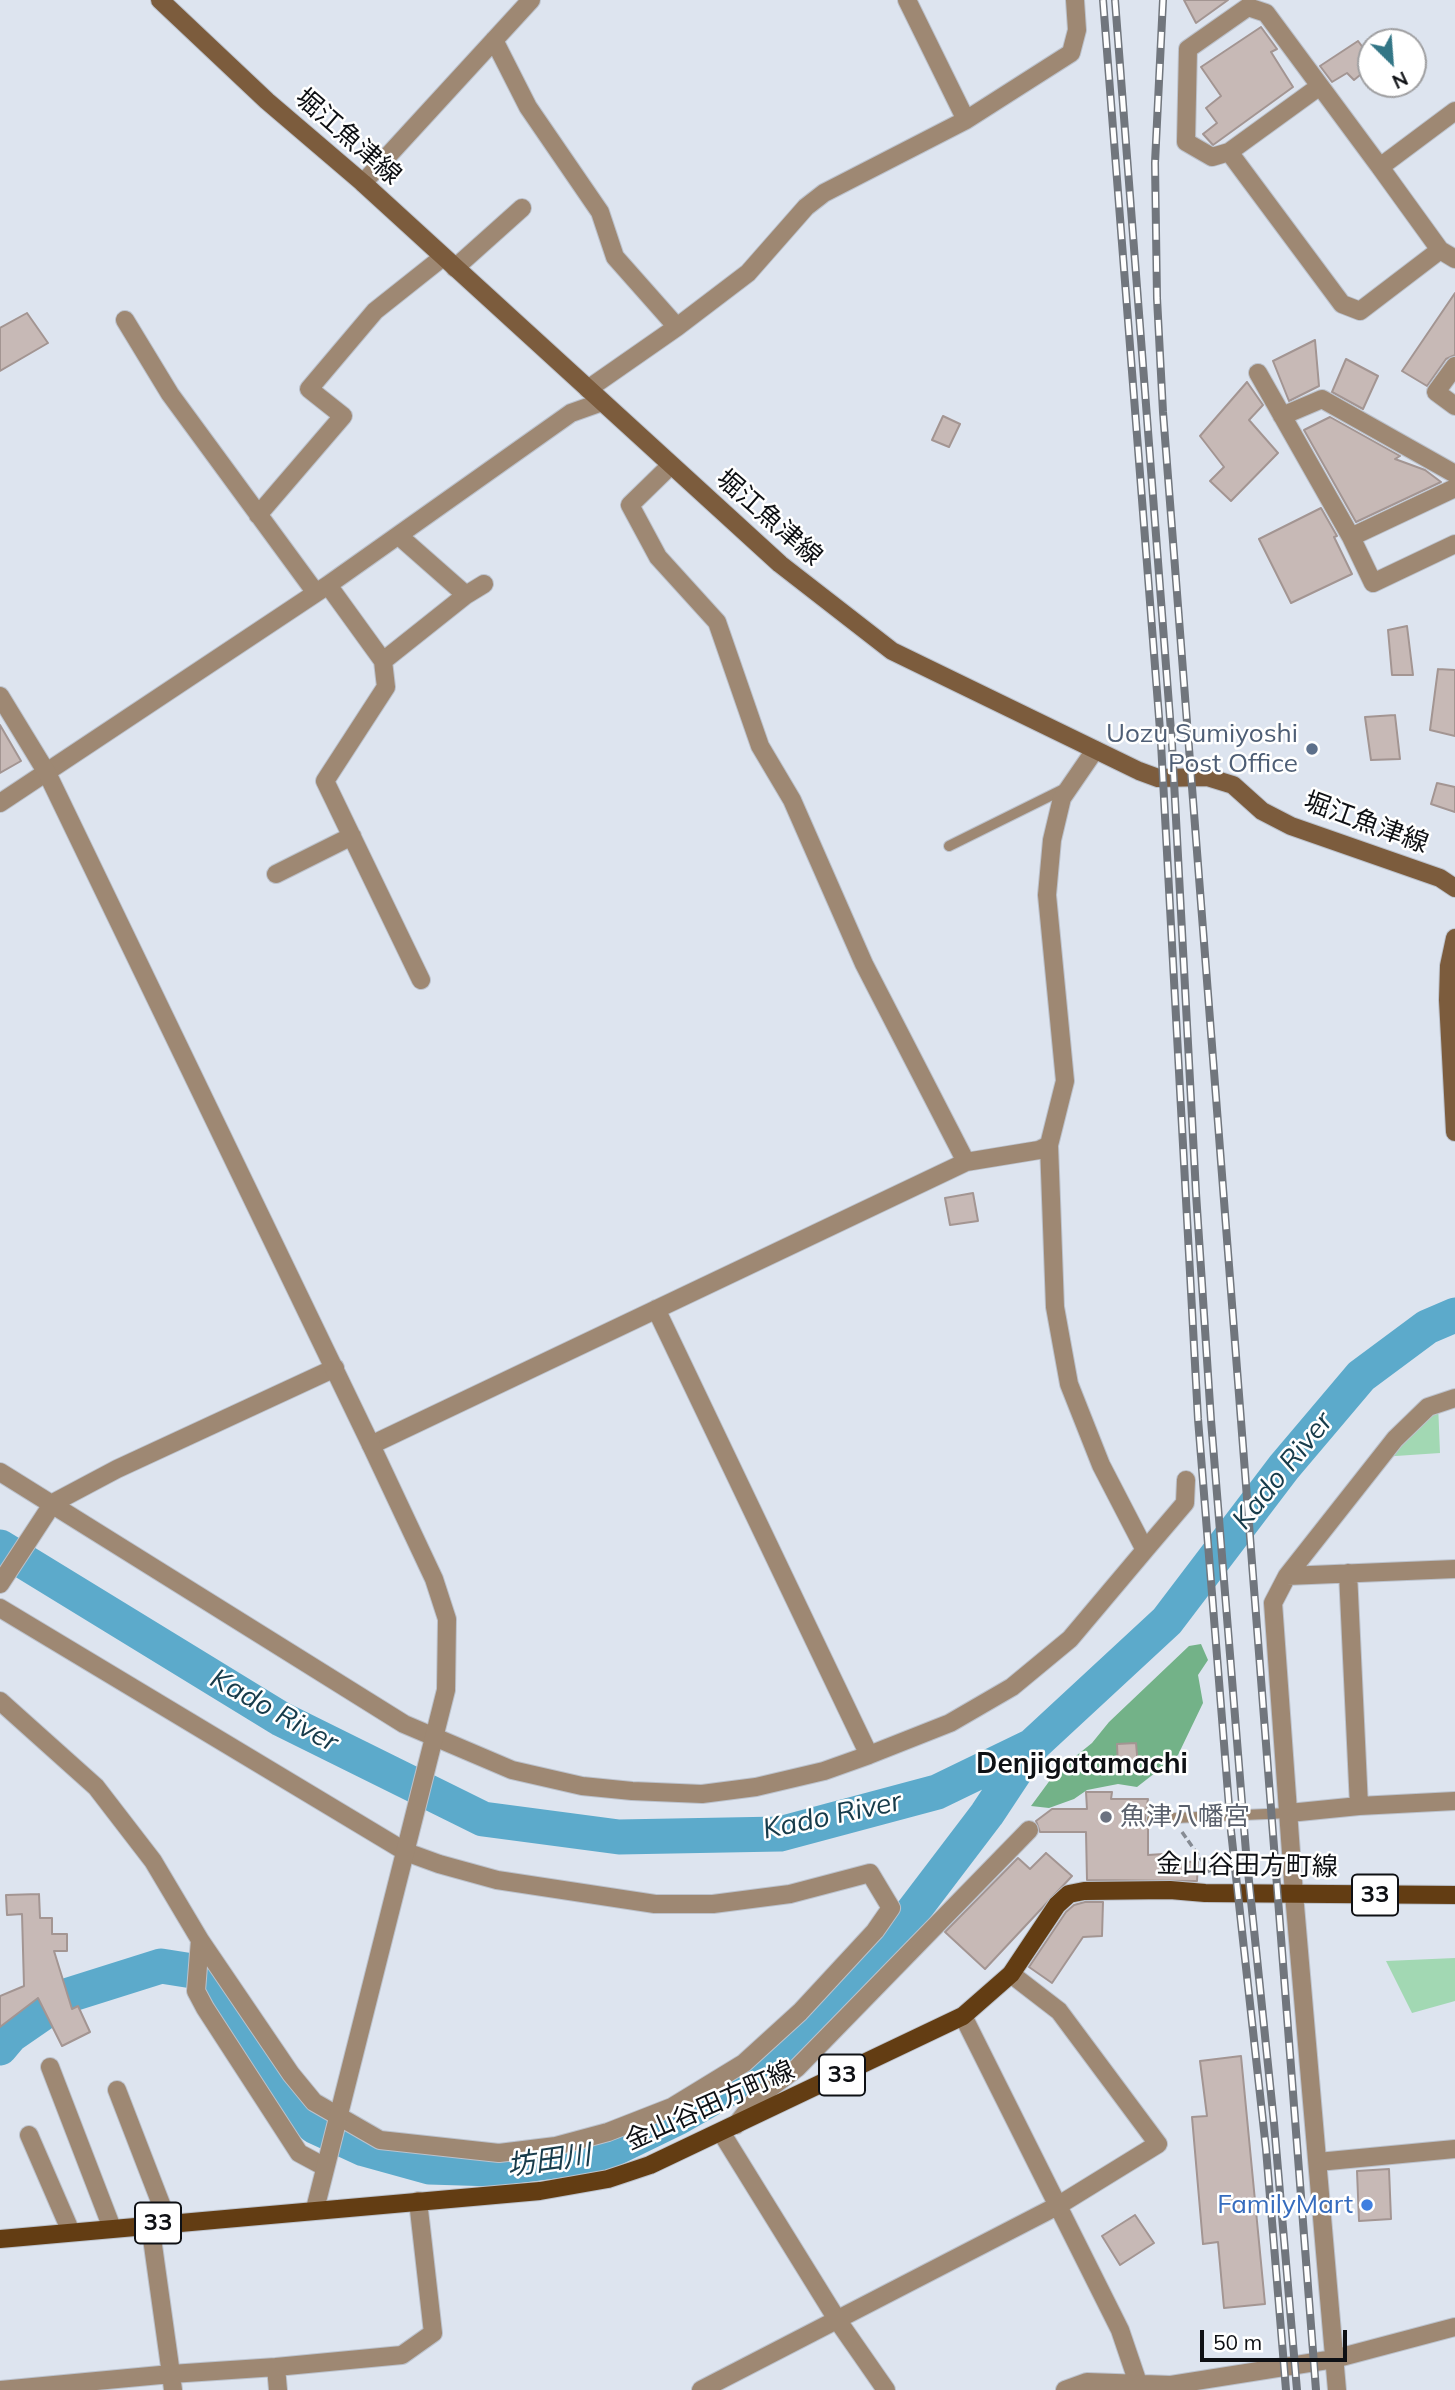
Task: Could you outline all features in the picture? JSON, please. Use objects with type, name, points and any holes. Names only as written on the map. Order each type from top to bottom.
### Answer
[{"type":"main road","name":"堀江魚津線","points":[[160,0],[267,101],[363,183],[779,564],[892,652],[1158,778],[1207,778],[1233,785],[1262,811],[1291,825],[1440,878],[1455,888]]},
{"type":"main road","points":[[1455,938],[1449,966],[1448,1000],[1455,1132]]},
{"type":"main road","name":"金山谷田方町線","points":[[0,2239],[540,2191],[608,2179],[650,2165],[963,2016],[1011,1974],[1057,1905],[1069,1894],[1084,1891],[1170,1890],[1455,1895]]},
{"type":"street","points":[[907,0],[966,120]]},
{"type":"street","points":[[588,388],[677,327],[748,273],[806,207],[824,193],[966,120],[1071,53],[1077,30],[1075,0]]},
{"type":"street","points":[[363,183],[494,40],[523,3]]},
{"type":"street","points":[[1229,152],[1342,304],[1360,311],[1448,255],[1266,13],[1248,7],[1188,49],[1186,142],[1212,157],[1229,152],[1320,86]]},
{"type":"street","points":[[494,40],[528,107],[600,212],[615,257],[677,327]]},
{"type":"street","points":[[1380,167],[1455,111]]},
{"type":"street","points":[[258,515],[343,416],[309,389],[375,311],[449,263],[522,208]]},
{"type":"street","points":[[125,320],[170,394],[258,515],[383,662],[386,687],[325,781],[421,979]]},
{"type":"street","points":[[1455,366],[1436,392],[1455,406]]},
{"type":"street","points":[[1258,373],[1351,537],[1373,583],[1455,544]]},
{"type":"street","points":[[1282,416],[1322,399],[1455,474]]},
{"type":"street","points":[[0,803],[322,589],[571,413],[602,402]]},
{"type":"street","points":[[670,466],[630,505],[658,557],[717,622],[760,746],[792,800],[864,964],[966,1162]]},
{"type":"street","points":[[1351,537],[1455,488]]},
{"type":"street","points":[[399,536],[466,595]]},
{"type":"street","points":[[383,662],[466,595],[484,584]]},
{"type":"street","points":[[0,696],[47,773],[335,1368],[434,1579],[447,1619],[446,1690],[316,2209]]},
{"type":"street","points":[[1095,750],[1062,798],[1052,840],[1047,895],[1065,1081],[1049,1144],[1055,1307],[1069,1384],[1101,1465],[1145,1550]]},
{"type":"street","points":[[276,873],[352,836]]},
{"type":"street","points":[[371,1445],[966,1162],[1039,1150],[1049,1144]]},
{"type":"street","points":[[656,1309],[869,1755]]},
{"type":"street","points":[[0,1584],[48,1508],[117,1469],[335,1368]]},
{"type":"street","points":[[1337,2390],[1294,1894],[1273,1603],[1287,1576],[1395,1439],[1428,1407],[1455,1398]]},
{"type":"street","points":[[0,1472],[48,1508],[434,1741],[512,1770],[582,1786],[702,1794],[756,1787],[824,1771],[950,1723],[1012,1687],[1070,1639],[1185,1503],[1186,1480]]},
{"type":"street","points":[[1287,1576],[1455,1569]]},
{"type":"street","points":[[1348,1573],[1359,1806]]},
{"type":"street","points":[[0,1608],[407,1849],[498,1880],[654,1904],[713,1904],[790,1894],[870,1873],[891,1908],[874,1931],[800,2012],[744,2063],[673,2107],[608,2132],[556,2146],[499,2153],[380,2140],[338,2122],[314,2102],[291,2074],[200,1940],[153,1861],[96,1787],[0,1701]]},
{"type":"street","points":[[1289,1813],[1455,1801]]},
{"type":"street","points":[[886,2390],[838,2321],[728,2128],[758,2097],[797,2068],[1029,1830]]},
{"type":"street","points":[[200,1940],[196,1991],[205,2008],[299,2153],[327,2161]]},
{"type":"street","points":[[701,2390],[1059,2205],[1158,2144],[1059,2011],[1011,1974]]},
{"type":"street","points":[[963,2016],[1120,2330],[1138,2383]]},
{"type":"street","points":[[50,2067],[112,2228]]},
{"type":"street","points":[[117,2090],[159,2223],[172,2382]]},
{"type":"street","points":[[29,2135],[71,2232]]},
{"type":"street","points":[[1318,2162],[1455,2148]]},
{"type":"street","points":[[0,2390],[172,2382],[276,2367],[402,2355],[433,2333],[418,2201]]},
{"type":"street","points":[[1065,2390],[1087,2382],[1171,2385],[1334,2359],[1455,2327]]},
{"type":"street","points":[[276,2367],[278,2390]]},
{"type":"lane","points":[[949,846],[1070,786]]},
{"type":"lane","points":[[1152,1819],[1289,1813]]},
{"type":"path","points":[[1172,1818],[1226,1893]]},
{"type":"green space","points":[[1438,1403],[1440,1453],[1381,1457]]},
{"type":"green space","points":[[1201,1644],[1208,1660],[1198,1675],[1203,1703],[1178,1755],[1137,1787],[1118,1784],[1087,1790],[1074,1799],[1049,1808],[1031,1806],[1056,1772],[1092,1743],[1109,1722],[1189,1646]]},
{"type":"green space","points":[[1455,1958],[1455,2001],[1412,2013],[1386,1961]]},
{"type":"building","points":[[1184,0],[1228,0],[1196,23]]},
{"type":"building","points":[[1261,27],[1277,49],[1271,52],[1293,87],[1213,145],[1203,134],[1217,123],[1206,108],[1221,96],[1201,67]]},
{"type":"building","points":[[1357,42],[1357,78],[1354,80],[1347,73],[1332,82],[1320,66]]},
{"type":"building","points":[[1455,293],[1455,355],[1446,359],[1427,386],[1402,371]]},
{"type":"building","points":[[27,313],[48,343],[0,371],[0,328]]},
{"type":"building","points":[[1315,340],[1319,386],[1289,401],[1273,361]]},
{"type":"building","points":[[1346,359],[1378,376],[1363,409],[1332,392]]},
{"type":"building","points":[[1247,382],[1263,405],[1249,420],[1278,453],[1231,501],[1210,481],[1224,467],[1200,436]]},
{"type":"building","points":[[943,416],[960,424],[949,447],[932,440]]},
{"type":"building","points":[[1330,417],[1400,456],[1395,459],[1425,470],[1441,482],[1356,522],[1304,430]]},
{"type":"building","points":[[1321,508],[1337,536],[1334,537],[1352,574],[1291,603],[1259,539]]},
{"type":"building","points":[[1407,626],[1413,675],[1392,675],[1388,630]]},
{"type":"building","points":[[1438,669],[1455,670],[1455,736],[1430,730]]},
{"type":"building","points":[[1395,715],[1400,759],[1371,760],[1365,717]]},
{"type":"building","points":[[0,725],[21,761],[0,773]]},
{"type":"building","points":[[1437,783],[1455,787],[1455,812],[1431,804]]},
{"type":"building","points":[[973,1193],[978,1221],[950,1225],[945,1198]]},
{"type":"building","points":[[1136,1743],[1138,1766],[1118,1767],[1117,1744]]},
{"type":"building","points":[[1086,1792],[1112,1792],[1111,1799],[1148,1799],[1145,1819],[1148,1825],[1148,1855],[1163,1854],[1163,1861],[1198,1862],[1197,1881],[1087,1880],[1086,1832],[1040,1832],[1036,1821],[1052,1809],[1087,1809]]},
{"type":"building","points":[[1046,1853],[1072,1876],[985,1969],[945,1932],[1018,1858],[1030,1869]]},
{"type":"building","points":[[39,1894],[40,1918],[52,1918],[52,1934],[67,1934],[67,1951],[54,1951],[72,2009],[78,2006],[90,2032],[62,2046],[38,1998],[0,2027],[0,1996],[24,1986],[22,1914],[7,1915],[6,1895]]},
{"type":"building","points":[[1103,1902],[1102,1936],[1083,1937],[1052,1983],[1029,1967],[1066,1912],[1074,1905]]},
{"type":"building","points":[[1241,2056],[1265,2304],[1224,2308],[1218,2242],[1203,2244],[1192,2117],[1207,2116],[1200,2061]]},
{"type":"building","points":[[1389,2169],[1391,2219],[1359,2221],[1357,2171]]},
{"type":"building","points":[[1135,2215],[1154,2243],[1120,2265],[1102,2236]]},
{"type":"waterway","name":"Kado River","points":[[0,1547],[281,1719],[483,1819],[619,1837],[780,1834],[937,1792],[1032,1746],[1167,1621],[1284,1467],[1361,1376],[1427,1327],[1455,1315]]},
{"type":"waterway","name":"坊田川","points":[[0,2048],[11,2035],[69,1995],[161,1966],[199,1972],[217,1991],[293,2104],[314,2126],[364,2149],[429,2167],[494,2169],[601,2155],[677,2118],[768,2066],[911,1914],[987,1814],[1032,1746]]},
{"type":"railway","points":[[1103,0],[1161,743],[1198,1419],[1231,1831],[1266,2149],[1286,2390]]},
{"type":"railway","points":[[1115,0],[1172,744],[1211,1420],[1246,1852],[1274,2123],[1297,2390]]},
{"type":"railway","points":[[1163,0],[1155,163],[1157,298],[1163,412],[1316,2390]]},
{"type":"place","name":"Uozu Sumiyoshi Post Office","points":[[1312,749]]},
{"type":"place","name":"魚津八幡宮","points":[[1106,1817]]},
{"type":"place","name":"FamilyMart","points":[[1367,2205]]},
{"type":"district","name":"Denjigatamachi","points":[[1082,1765]]}]
